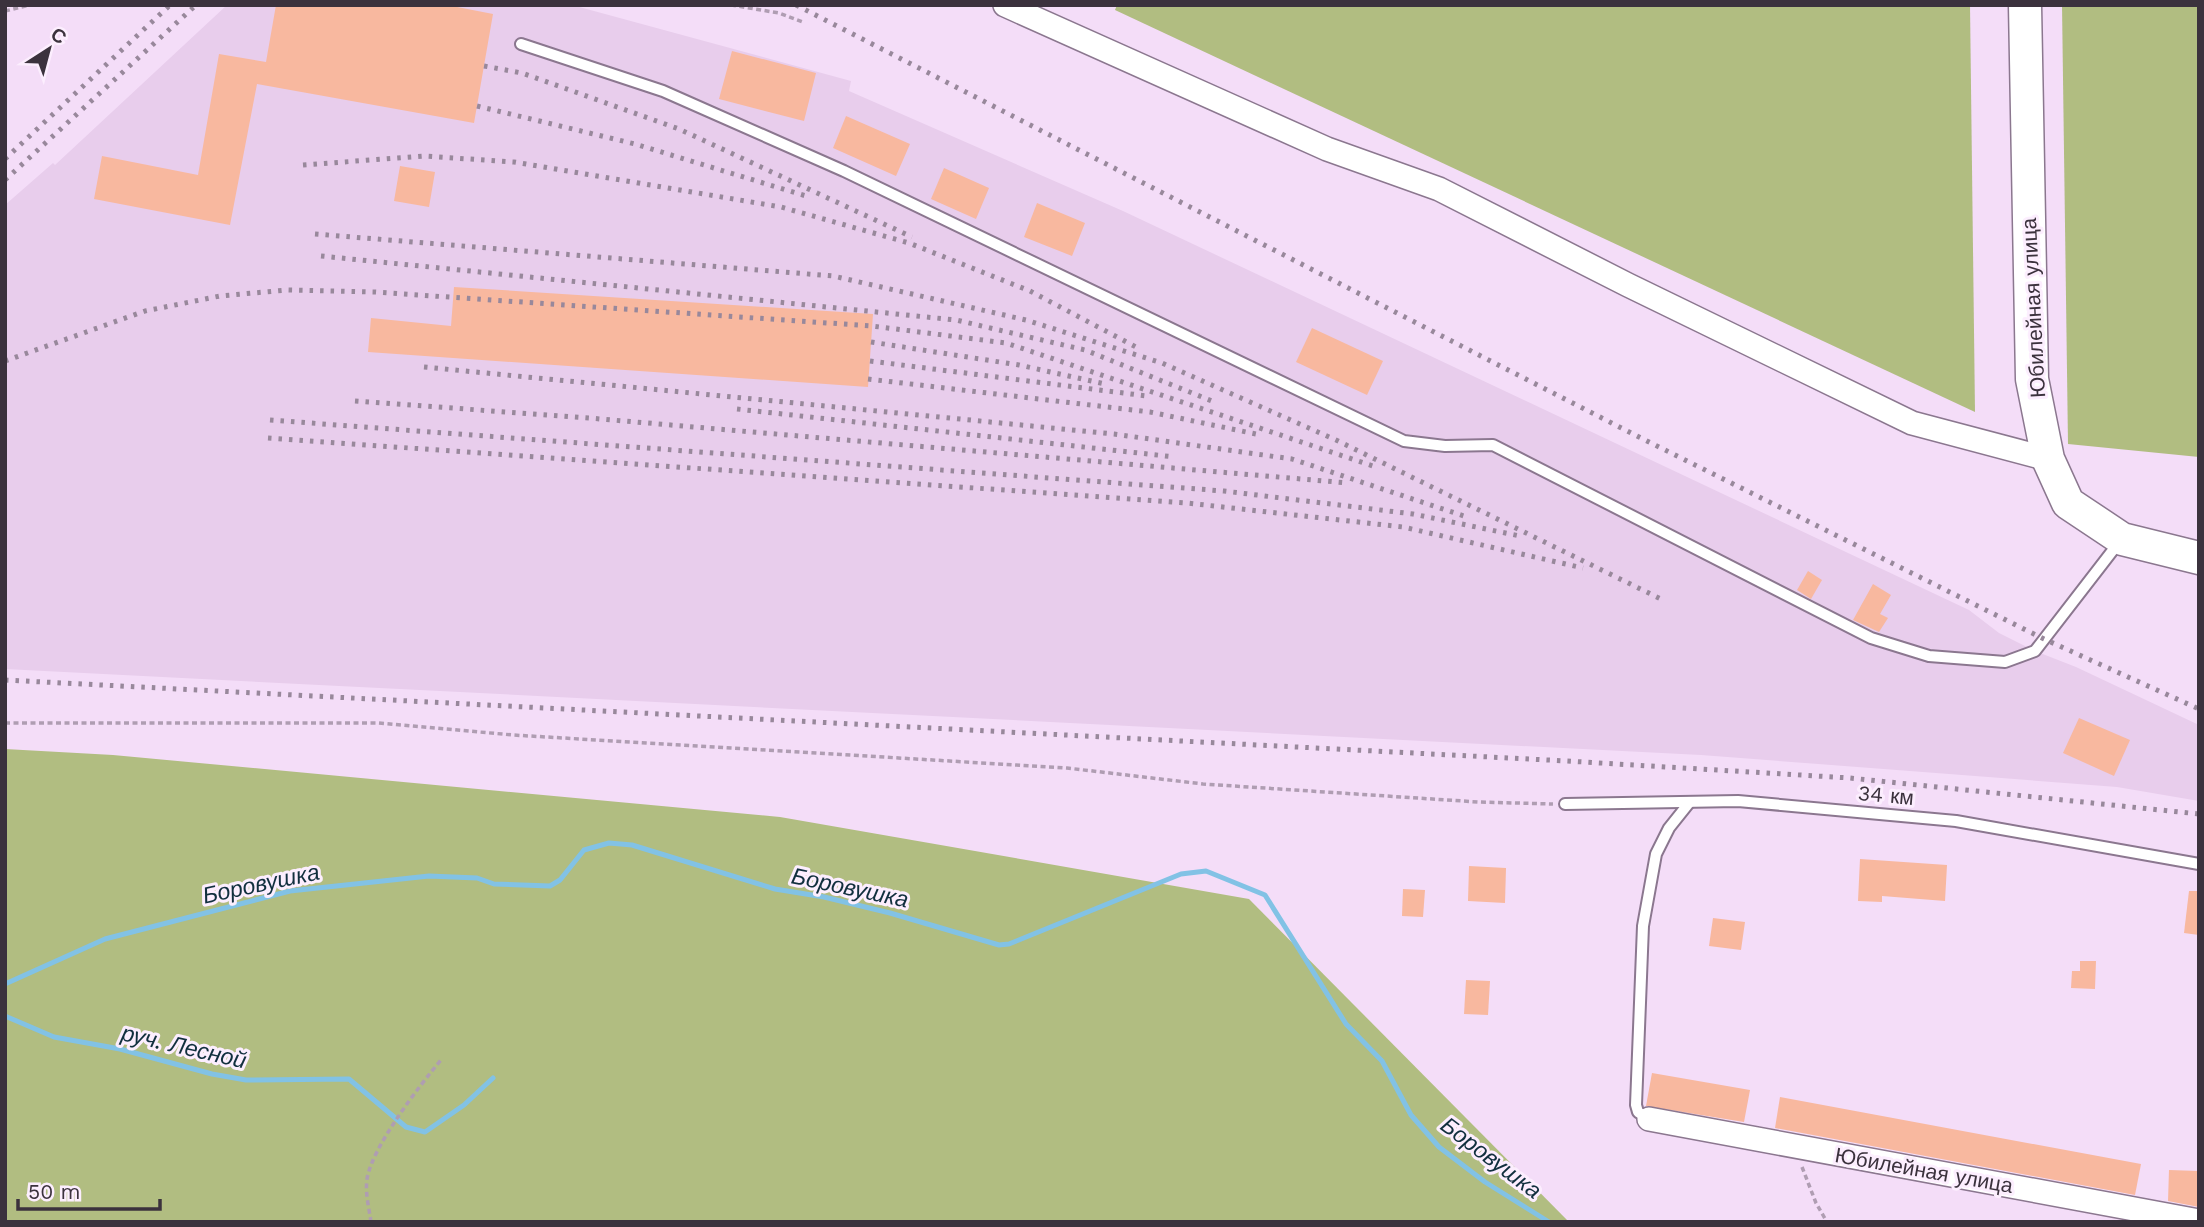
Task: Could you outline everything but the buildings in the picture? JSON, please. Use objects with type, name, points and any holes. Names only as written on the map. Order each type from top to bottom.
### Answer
[{"type":"main road","name":"Юбилейная улица","points":[[2025,5],[2032,379],[2048,459],[2068,502],[2122,539],[2199,558]]},
{"type":"street","points":[[1005,5],[1327,149],[1438,189],[1628,285],[1912,422],[2048,459]]},
{"type":"street","name":"Юбилейная улица","points":[[1649,1119],[2199,1221]]},
{"type":"lane","points":[[521,44],[663,91],[844,171],[1404,441],[1445,446],[1493,445],[1871,638],[1929,656],[2004,662],[2035,651],[2122,539]]},
{"type":"lane","name":"34 км","points":[[1565,804],[1738,801],[1956,821],[2199,864]]},
{"type":"lane","points":[[1649,1119],[1638,1112],[1636,1105],[1643,926],[1656,853],[1669,828],[1689,803]]},
{"type":"path","points":[[5,11],[30,5]]},
{"type":"path","points":[[731,5],[779,13],[803,22]]},
{"type":"path","points":[[5,723],[378,723],[513,735],[1067,768],[1203,784],[1478,802],[1565,804]]},
{"type":"path","points":[[371,1222],[367,1177],[373,1163],[404,1107],[441,1060]]},
{"type":"path","points":[[1793,1146],[1816,1203],[1827,1222]]},
{"type":"shaded area","points":[[227,5],[572,5],[851,81],[849,91],[1123,211],[1969,610],[1999,633],[2035,651],[2076,667],[2199,725],[2199,801],[2117,787],[1701,755],[5,669],[5,205],[53,163],[55,165]]},
{"type":"green space","points":[[1117,5],[1970,5],[1975,412],[1115,10]]},
{"type":"green space","points":[[2062,5],[2199,5],[2199,457],[2068,444]]},
{"type":"green space","points":[[5,749],[113,755],[780,817],[1249,899],[1569,1222],[5,1222]]},
{"type":"waterway","name":"Боровушка","points":[[5,984],[105,939],[290,891],[429,876],[477,878],[494,884],[550,886],[560,880],[584,850],[609,843],[632,845],[775,889],[824,897],[890,913],[999,945],[1009,944],[1181,874],[1206,871],[1265,895],[1346,1024],[1382,1061],[1411,1115],[1439,1147],[1485,1182],[1549,1222]]},
{"type":"waterway","name":"руч. Лесной","points":[[5,1016],[54,1037],[120,1049],[212,1074],[246,1080],[349,1079],[406,1127],[425,1132],[464,1105],[493,1078]]},
{"type":"railway","points":[[5,159],[170,5]]},
{"type":"railway","points":[[5,180],[196,5]]},
{"type":"railway","points":[[796,5],[1637,436],[2044,639],[2199,709]]},
{"type":"railway","points":[[484,66],[522,73],[679,129],[912,237]]},
{"type":"railway","points":[[477,106],[635,144],[806,196]]},
{"type":"railway","points":[[303,165],[424,156],[514,162],[781,207],[909,243],[1030,291],[1136,347]]},
{"type":"railway","points":[[315,234],[833,276],[1026,320],[1162,363],[1336,440],[1661,599]]},
{"type":"railway","points":[[321,256],[956,320],[1085,350],[1212,401]]},
{"type":"railway","points":[[5,361],[145,311],[220,296],[287,290],[375,292],[872,326],[1006,343],[1373,466]]},
{"type":"railway","points":[[871,342],[1019,365],[1105,384]]},
{"type":"railway","points":[[870,361],[1147,396]]},
{"type":"railway","points":[[424,367],[1114,434],[1292,459],[1467,517]]},
{"type":"railway","points":[[868,379],[1150,412],[1256,434]]},
{"type":"railway","points":[[355,401],[589,418],[1348,483]]},
{"type":"railway","points":[[737,409],[1175,457]]},
{"type":"railway","points":[[270,420],[1224,491],[1413,514],[1520,536]]},
{"type":"railway","points":[[268,438],[1187,503],[1403,527],[1583,568]]},
{"type":"railway","points":[[5,680],[1850,778],[2199,814]]}]
